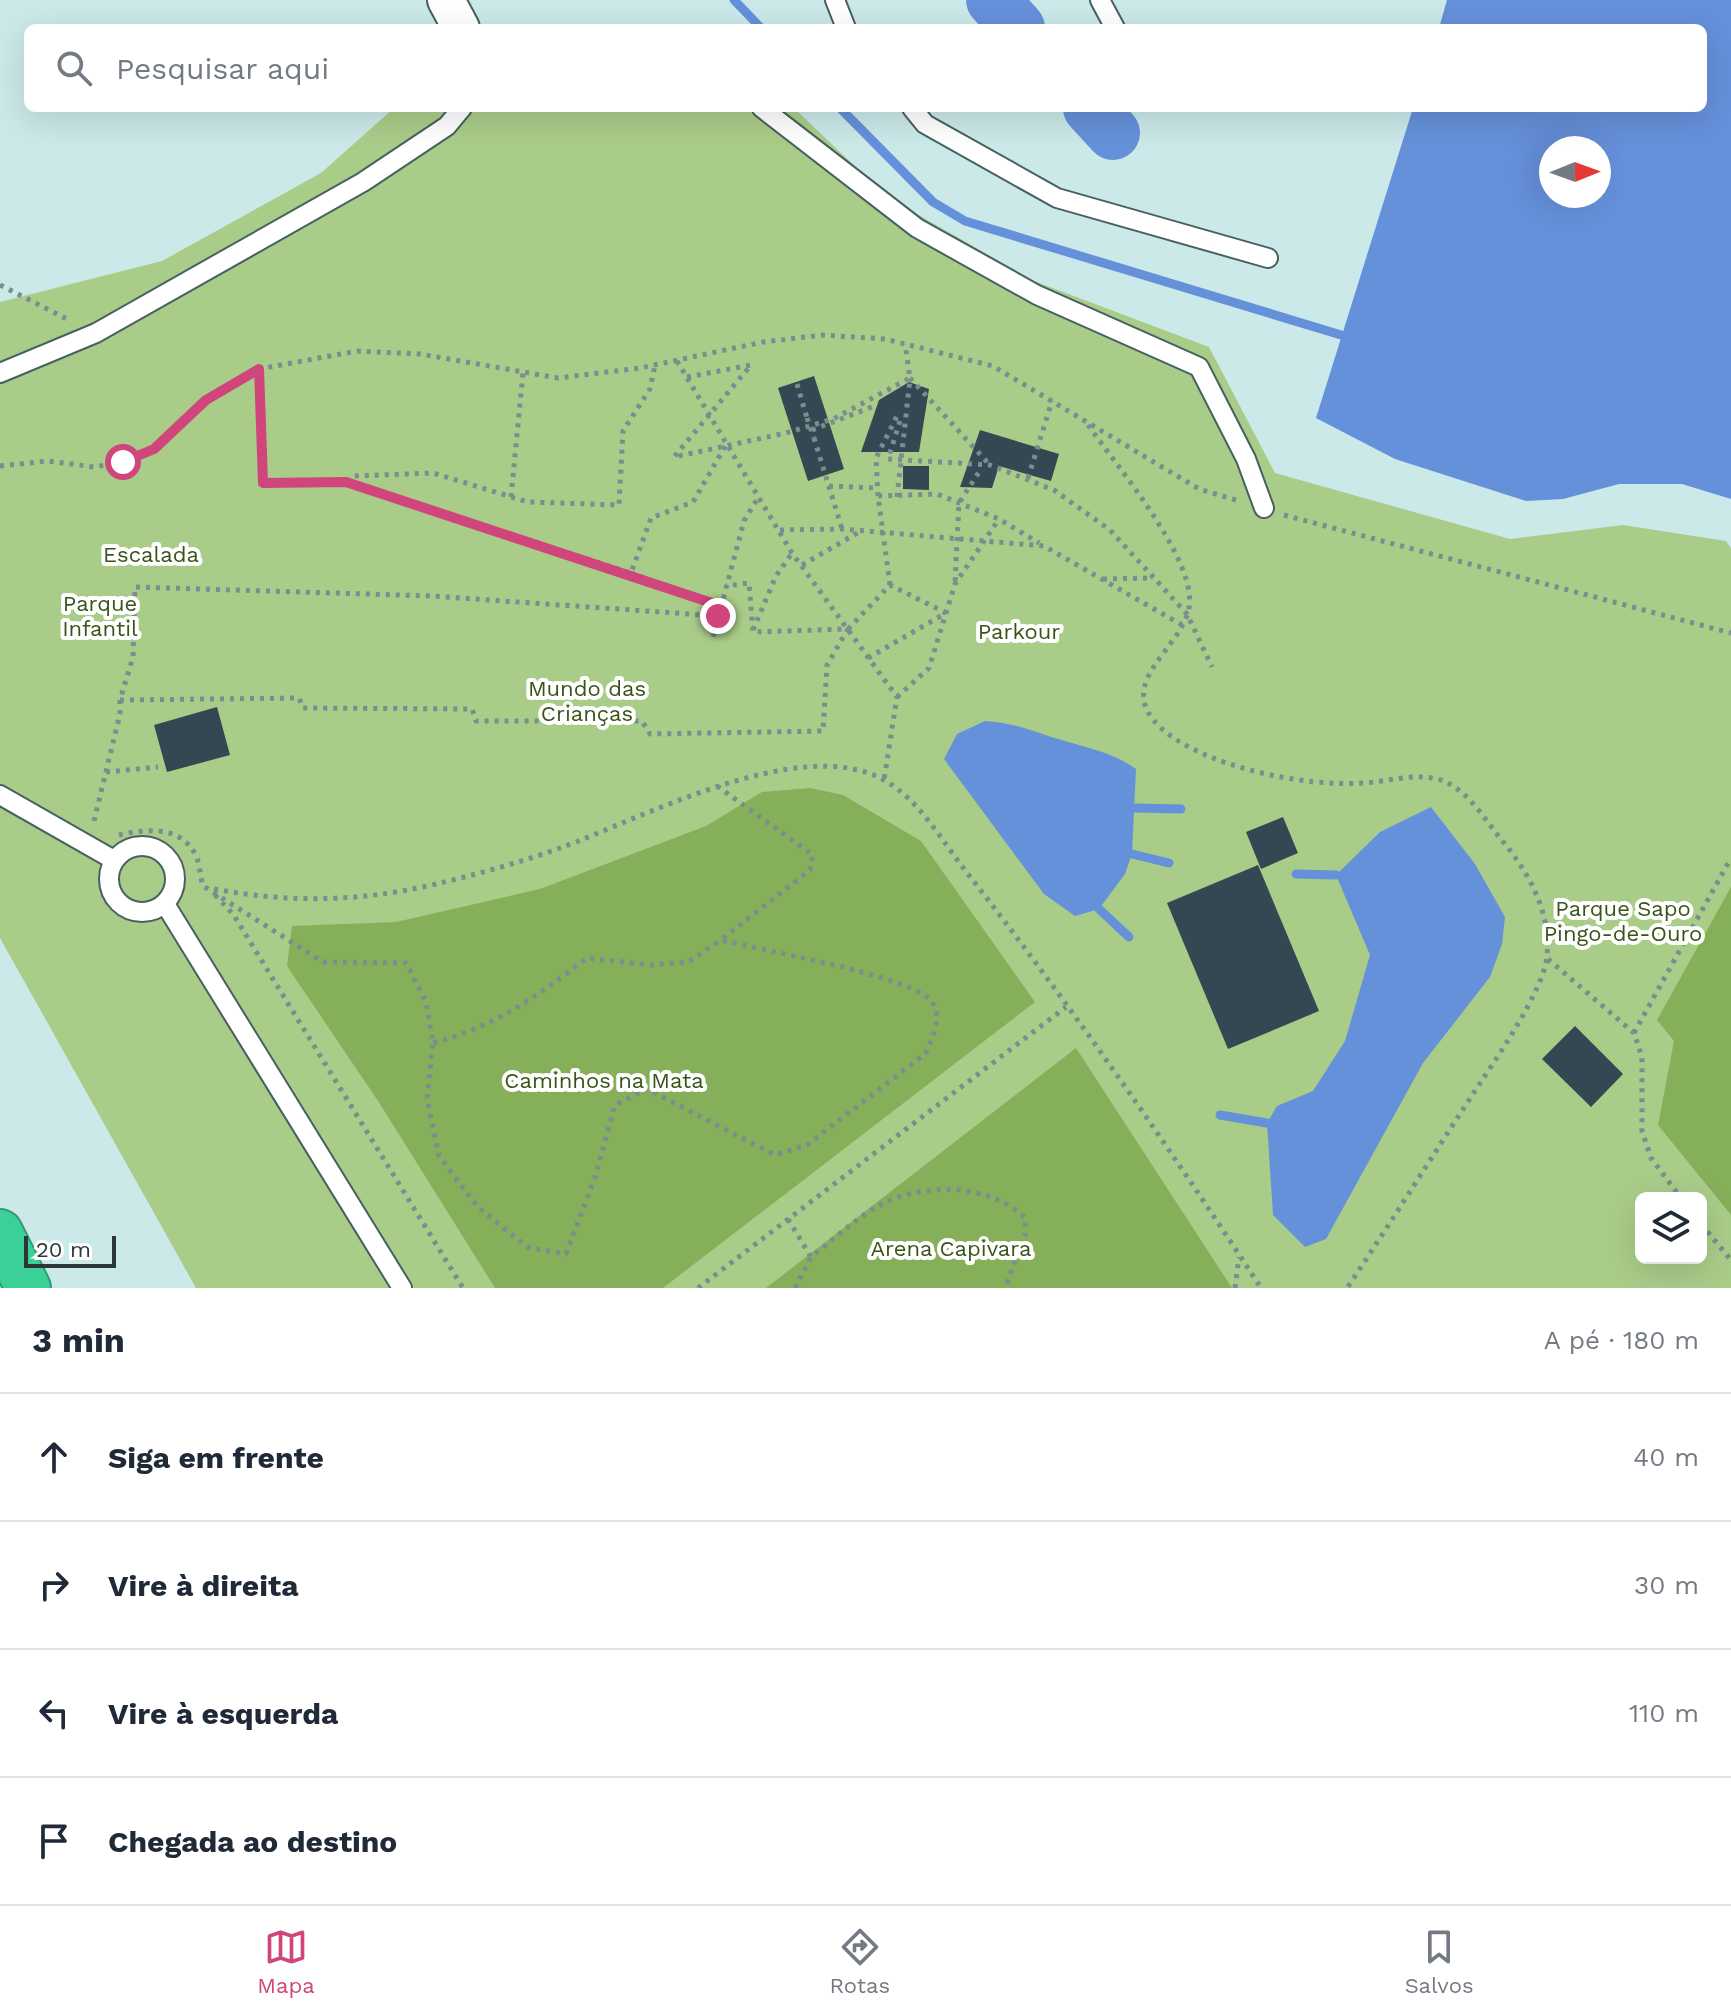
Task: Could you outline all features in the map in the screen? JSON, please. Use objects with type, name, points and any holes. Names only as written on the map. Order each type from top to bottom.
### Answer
[{"type":"highway","points":[[0,1232],[28,1288]]},
{"type":"street","points":[[446,0],[459,24]]},
{"type":"lane","points":[[835,0],[844,24]]},
{"type":"lane","points":[[1100,0],[1113,24]]},
{"type":"lane","points":[[0,373],[96,333],[363,182],[447,126],[459,112]]},
{"type":"lane","points":[[767,112],[917,228],[1037,295],[1199,367],[1246,459],[1264,508]]},
{"type":"lane","points":[[915,112],[925,124],[1057,198],[1268,258]]},
{"type":"lane","points":[[0,795],[114,860]]},
{"type":"lane","points":[[142,845],[164,854],[176,874],[174,890],[165,904],[151,912],[135,912],[121,905],[111,891],[109,876],[114,860],[126,849],[142,845]]},
{"type":"lane","points":[[165,904],[402,1288]]},
{"type":"path","points":[[0,285],[96,333]]},
{"type":"path","points":[[0,466],[48,461],[94,467],[123,462],[154,449],[206,400],[259,369],[357,351],[420,354],[558,378],[655,365],[763,342],[823,335],[885,339],[993,366],[1199,489],[1731,633]]},
{"type":"path","points":[[897,497],[910,378],[905,344]]},
{"type":"path","points":[[677,361],[792,553],[897,697]]},
{"type":"path","points":[[346,482],[354,476],[433,473],[528,502],[619,505],[623,431],[650,389],[655,365]]},
{"type":"path","points":[[687,377],[751,365],[674,457],[727,443],[811,428],[877,405]]},
{"type":"path","points":[[259,369],[263,483],[346,482],[631,573],[721,606]]},
{"type":"path","points":[[511,497],[523,372]]},
{"type":"path","points":[[910,378],[990,465]]},
{"type":"path","points":[[811,428],[910,378]]},
{"type":"path","points":[[797,384],[842,529]]},
{"type":"path","points":[[1028,478],[1052,401]]},
{"type":"path","points":[[120,700],[299,698],[303,708],[472,709],[476,721],[642,721],[650,734],[823,731],[827,665],[848,629],[890,585],[876,458],[899,417],[888,459],[990,465],[1054,490],[1110,530],[1187,614],[1212,667]]},
{"type":"path","points":[[1086,421],[1176,551],[1188,580],[1187,614],[1143,686],[1145,706],[1159,726],[1203,754],[1317,782],[1440,779],[1465,795],[1523,865],[1545,916],[1547,959],[1520,1021],[1347,1288]]},
{"type":"path","points":[[631,573],[651,518],[693,502],[727,443]]},
{"type":"path","points":[[955,584],[959,503],[981,469]]},
{"type":"path","points":[[829,486],[878,488]]},
{"type":"path","points":[[878,496],[937,494],[999,519],[1182,625]]},
{"type":"path","points":[[713,637],[744,521],[759,496]]},
{"type":"path","points":[[884,780],[897,697],[929,668],[955,584],[999,519]]},
{"type":"path","points":[[779,530],[842,529],[1044,546]]},
{"type":"path","points":[[802,565],[862,531]]},
{"type":"path","points":[[753,632],[776,576],[792,553]]},
{"type":"path","points":[[1102,579],[1154,578]]},
{"type":"path","points":[[726,586],[749,583],[753,632]]},
{"type":"path","points":[[890,585],[946,613]]},
{"type":"path","points":[[88,847],[120,714],[120,700],[133,657],[135,587],[432,596],[718,616]]},
{"type":"path","points":[[868,658],[946,613]]},
{"type":"path","points":[[753,632],[848,629]]},
{"type":"path","points":[[106,772],[158,767]]},
{"type":"path","points":[[80,816],[119,835],[146,828],[173,834],[195,853],[203,886],[209,888],[267,899],[348,900],[433,884],[559,849],[717,786],[793,768],[846,769],[884,780],[911,803],[1066,1007],[1261,1288]]},
{"type":"path","points":[[433,1043],[470,1033],[520,1008],[587,958],[650,965],[688,962],[810,870],[813,855],[717,786]]},
{"type":"path","points":[[1634,1033],[1731,858]]},
{"type":"path","points":[[209,888],[323,962],[406,963],[426,1002],[433,1043],[427,1099],[439,1156],[477,1206],[527,1247],[566,1254],[595,1177],[615,1105],[647,1089],[775,1155],[807,1145],[925,1054],[935,1037],[936,1011],[929,998],[894,982],[721,940]]},
{"type":"path","points":[[209,888],[233,914],[463,1288]]},
{"type":"path","points":[[1547,959],[1634,1033],[1642,1057],[1642,1131],[1651,1158],[1676,1192]]},
{"type":"path","points":[[698,1288],[1066,1007]]},
{"type":"path","points":[[795,1288],[811,1257],[881,1205],[923,1191],[978,1192],[1014,1208],[1025,1218],[1025,1236],[1005,1288]]},
{"type":"path","points":[[788,1219],[811,1257]]},
{"type":"path","points":[[1707,1231],[1731,1260]]},
{"type":"path","points":[[1235,1288],[1240,1256]]},
{"type":"green space","name":"Mundo das Crianças","points":[[390,112],[798,112],[887,197],[1034,281],[1209,347],[1275,473],[1510,539],[1623,525],[1726,541],[1731,548],[1731,1288],[196,1288],[0,938],[0,302],[162,261],[321,173]]},
{"type":"green space","name":"Caminhos na Mata","points":[[810,788],[843,795],[921,841],[1035,1002],[663,1288],[495,1288],[380,1104],[287,966],[292,926],[396,922],[540,889],[706,826],[762,792]]},
{"type":"green space","points":[[1731,887],[1731,1215],[1658,1125],[1674,1041],[1657,1020]]},
{"type":"green space","name":"Arena Capivara","points":[[1076,1048],[1232,1288],[766,1288]]},
{"type":"water","points":[[1447,0],[1731,0],[1731,499],[1682,484],[1619,484],[1563,499],[1526,501],[1395,459],[1316,418],[1412,112],[1707,112],[1707,24],[1440,24]]},
{"type":"water","points":[[985,721],[1018,726],[1093,749],[1136,769],[1132,854],[1125,874],[1099,909],[1075,916],[1044,894],[944,759],[957,734]]},
{"type":"water","points":[[1431,807],[1475,864],[1505,917],[1502,944],[1490,977],[1423,1063],[1326,1239],[1305,1247],[1273,1215],[1267,1123],[1277,1106],[1313,1091],[1345,1041],[1370,955],[1336,875],[1380,832]]},
{"type":"building","points":[[814,376],[844,469],[808,481],[778,388]]},
{"type":"building","points":[[909,382],[929,389],[919,452],[861,452],[879,400]]},
{"type":"building","points":[[980,430],[1059,454],[1051,481],[999,466],[992,488],[960,487]]},
{"type":"building","points":[[903,466],[929,466],[929,490],[903,489]]},
{"type":"building","points":[[217,707],[230,755],[167,772],[154,725]]},
{"type":"building","points":[[1283,817],[1298,853],[1261,869],[1246,832]]},
{"type":"building","points":[[1258,865],[1319,1011],[1228,1049],[1167,903]]},
{"type":"building","points":[[1575,1026],[1623,1074],[1591,1107],[1542,1059]]},
{"type":"waterway","points":[[734,0],[757,24]]},
{"type":"waterway","points":[[993,0],[1014,24]]},
{"type":"waterway","points":[[844,112],[933,202],[965,221],[1351,338]]},
{"type":"waterway","points":[[1094,112],[1113,133]]},
{"type":"waterway","points":[[1135,808],[1181,809]]},
{"type":"waterway","points":[[1132,854],[1169,863]]},
{"type":"waterway","points":[[1296,874],[1336,875]]},
{"type":"waterway","points":[[1099,909],[1129,937]]},
{"type":"waterway","points":[[1220,1115],[1267,1123]]},
{"type":"route","points":[[123,462],[154,449],[206,400],[259,369],[263,483],[346,482],[631,573],[721,606],[718,616]]},
{"type":"park label","name":"Escalada","points":[[151,554]]},
{"type":"park label","name":"Parque Infantil","points":[[100,616]]},
{"type":"park label","name":"Parkour","points":[[1019,631]]},
{"type":"park label","name":"Parque Sapo Pingo-de-Ouro","points":[[1623,920]]}]
